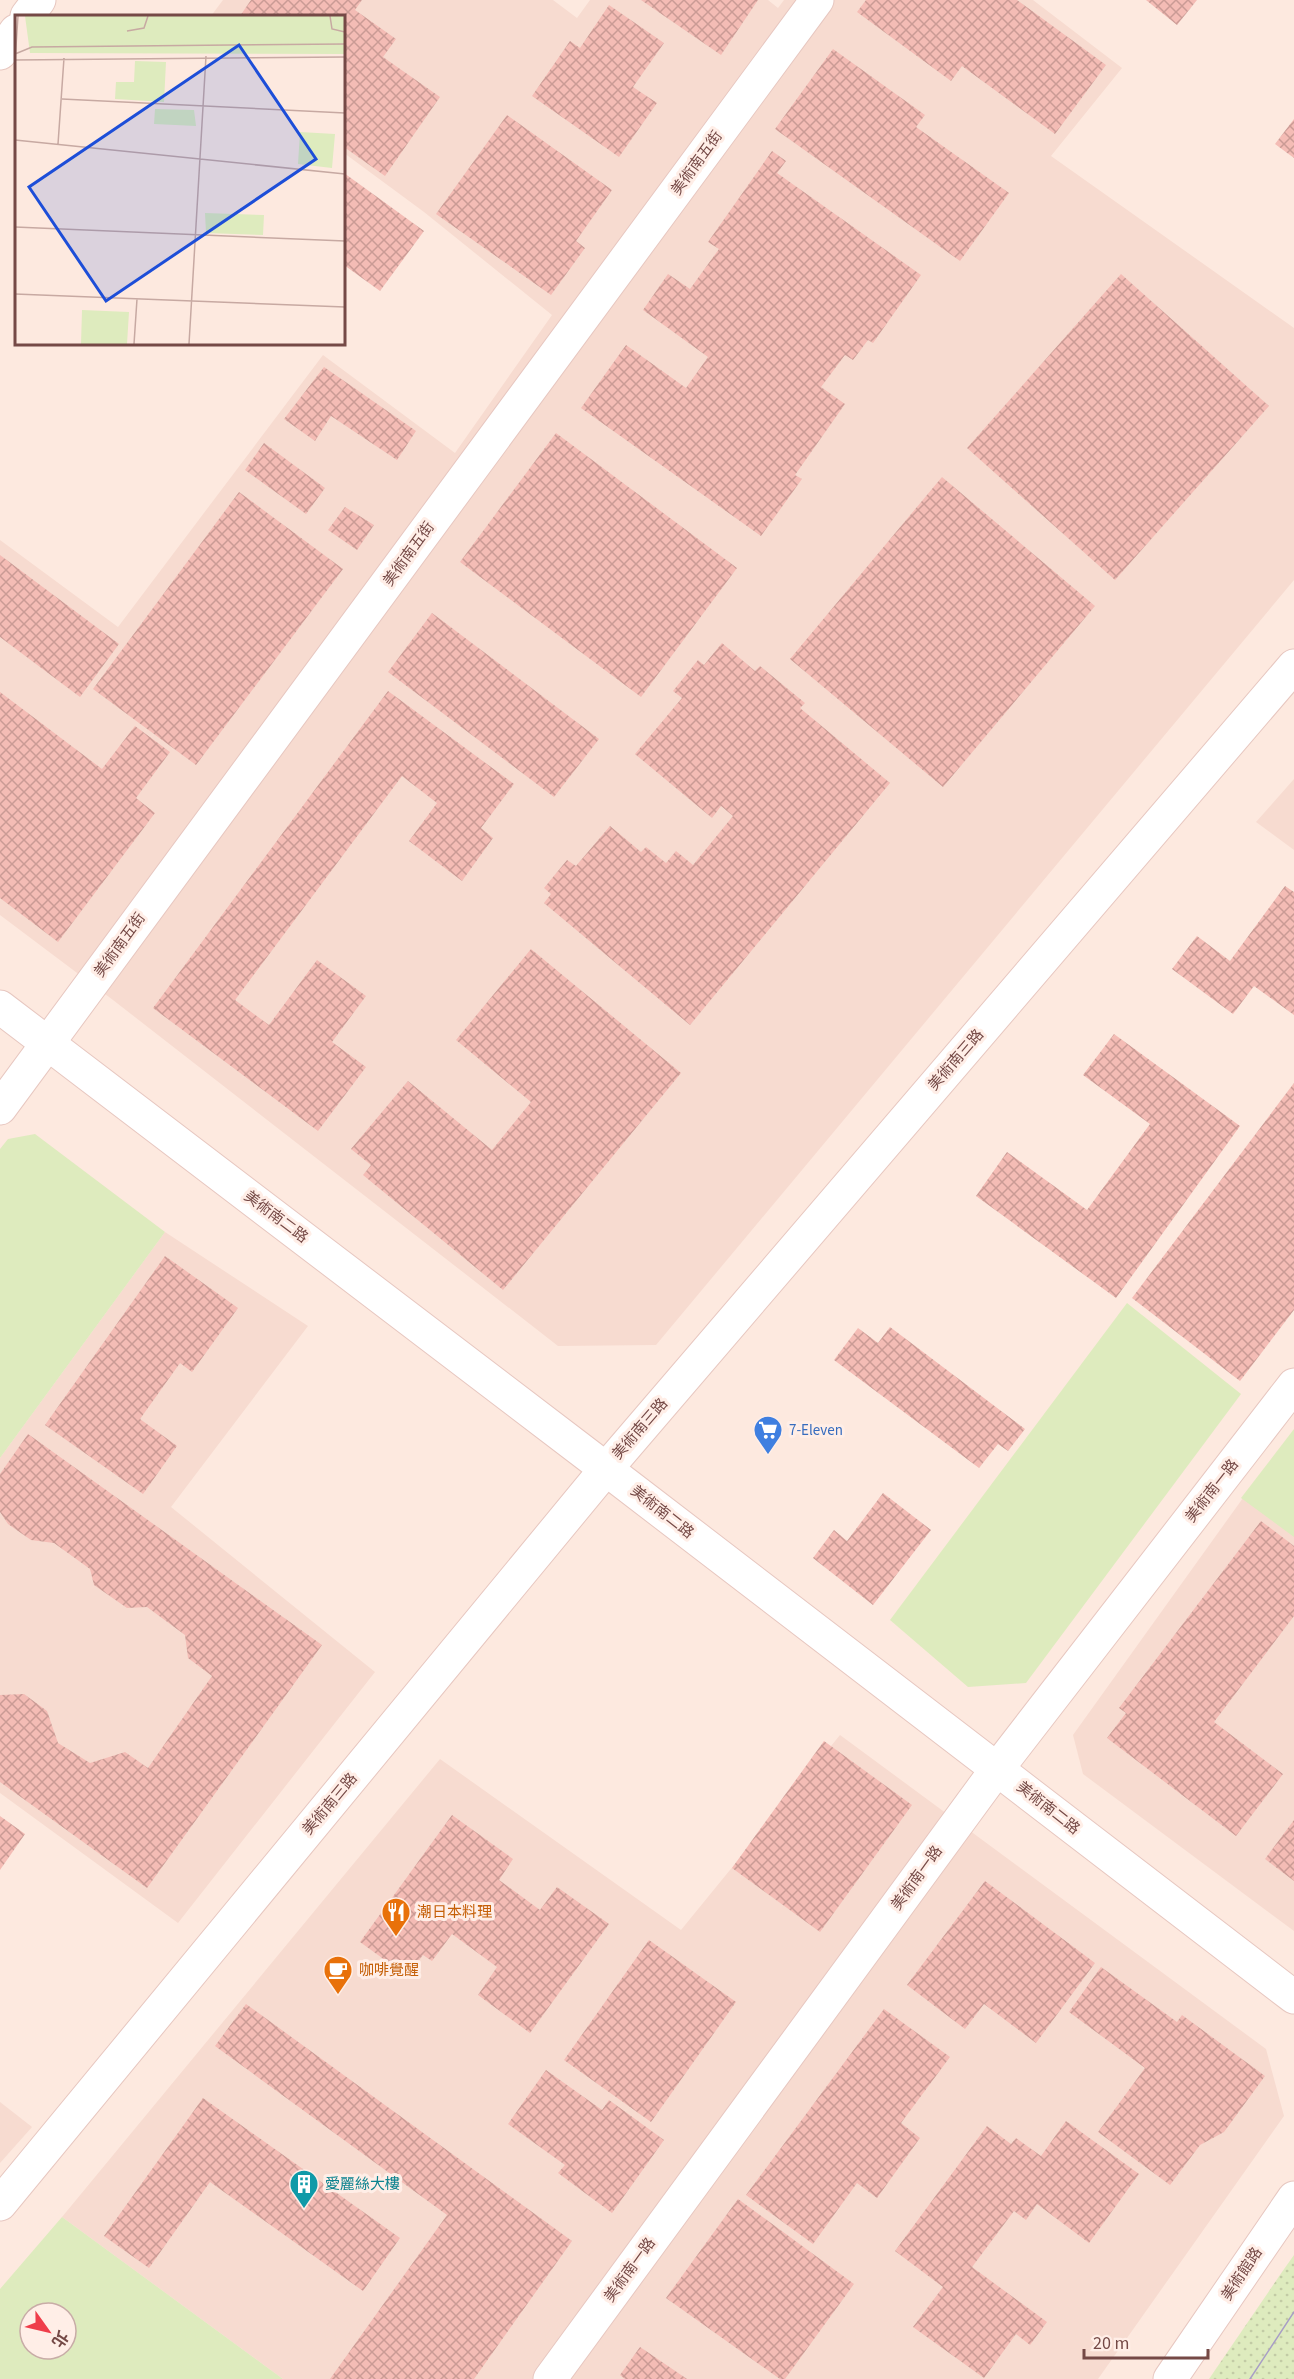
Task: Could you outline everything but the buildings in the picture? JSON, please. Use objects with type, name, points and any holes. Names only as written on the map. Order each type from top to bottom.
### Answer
[{"type":"street","points":[[28,15],[39,0]]},
{"type":"street","name":"美術南五街","points":[[0,1108],[817,0]]},
{"type":"street","points":[[0,53],[15,32]]},
{"type":"street","name":"美術南三路","points":[[0,2204],[606,1469],[1294,666]]},
{"type":"street","name":"美術南二路","points":[[0,1007],[1294,1997]]},
{"type":"street","name":"美術南一路","points":[[550,2379],[997,1769],[1294,1385]]},
{"type":"street","name":"美術館路","points":[[1170,2379],[1294,2198]]},
{"type":"shaded area","points":[[223,0],[553,0],[577,18],[590,0],[768,0],[778,8],[784,0],[1033,0],[1122,68],[1051,156],[1294,328],[1294,580],[656,1345],[558,1346],[113,1000],[0,915],[0,540],[118,627],[323,355],[455,453],[552,315],[424,212],[345,154],[345,15],[212,15]]},
{"type":"shaded area","points":[[1294,779],[1294,850],[1256,822]]},
{"type":"shaded area","points":[[165,1232],[308,1326],[171,1507],[375,1672],[178,1923],[0,1793],[0,1458]]},
{"type":"shaded area","points":[[1243,1498],[1294,1535],[1294,1931],[1083,1774],[1073,1735]]},
{"type":"shaded area","points":[[840,1735],[1266,2049],[1284,2116],[1098,2379],[283,2379],[62,2217],[440,1759],[681,1930]]},
{"type":"shaded area","points":[[0,2102],[32,2127],[0,2163]]},
{"type":"green space","points":[[35,1134],[165,1232],[0,1458],[0,1149],[8,1139]]},
{"type":"green space","points":[[1127,1303],[1241,1394],[1026,1683],[968,1687],[890,1620]]},
{"type":"green space","points":[[1294,1429],[1294,1537],[1241,1498]]},
{"type":"green space","points":[[62,2217],[283,2379],[0,2379],[0,2289]]},
{"type":"green space","points":[[1294,2255],[1294,2379],[1209,2379],[1282,2272]]},
{"type":"tram line","points":[[1250,2379],[1294,2312]]},
{"type":"place","name":"7-Eleven","points":[[768,1456]]},
{"type":"place","name":"潮日本料理","points":[[396,1938]]},
{"type":"place","name":"咖啡覺醒","points":[[338,1996]]},
{"type":"place","name":"愛麗絲大樓","points":[[304,2210]]}]
